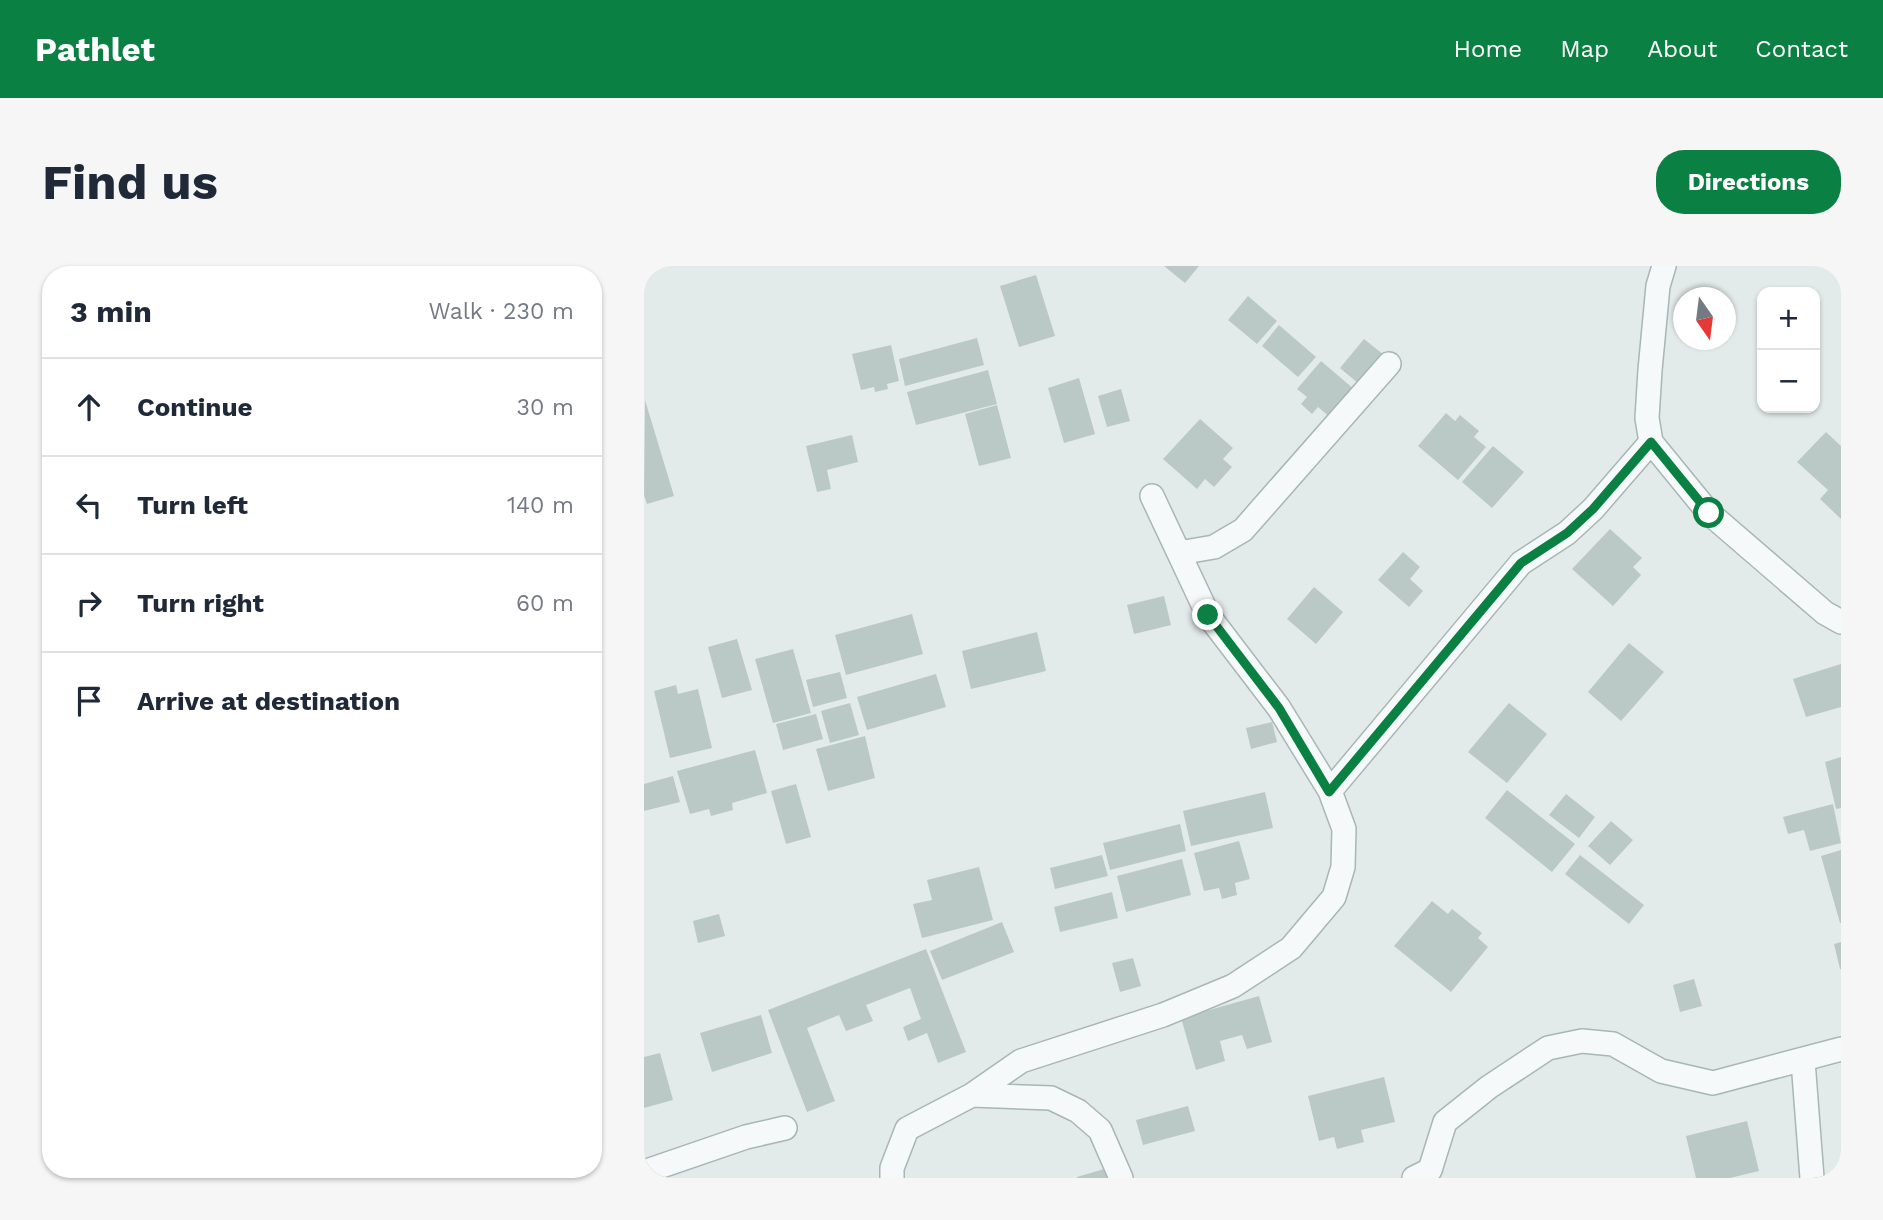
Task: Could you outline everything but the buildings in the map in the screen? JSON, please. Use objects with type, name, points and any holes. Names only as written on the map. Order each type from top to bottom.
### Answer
[{"type":"street","points":[[1664,266],[1658,286],[1650,370],[1647,418],[1651,442],[1709,513],[1825,612],[1841,622]]},
{"type":"street","points":[[1180,553],[1214,547],[1244,530],[1389,364]]},
{"type":"street","points":[[1329,792],[1521,563],[1567,533],[1593,509],[1651,442]]},
{"type":"street","points":[[892,1178],[892,1168],[907,1129],[972,1095],[1021,1061],[1163,1016],[1233,986],[1291,948],[1335,897],[1343,867],[1344,829],[1329,792],[1279,708],[1208,615],[1152,496]]},
{"type":"street","points":[[1414,1178],[1430,1170],[1445,1122],[1548,1048],[1582,1041],[1613,1044],[1661,1071],[1713,1083],[1841,1049]]},
{"type":"street","points":[[1803,1061],[1812,1178]]},
{"type":"street","points":[[972,1095],[1051,1098],[1078,1111],[1100,1130],[1121,1178]]},
{"type":"street","points":[[644,1172],[746,1137],[785,1128]]},
{"type":"route","points":[[1208,615],[1279,708],[1329,792],[1521,563],[1567,533],[1593,509],[1651,442],[1709,513]]}]
